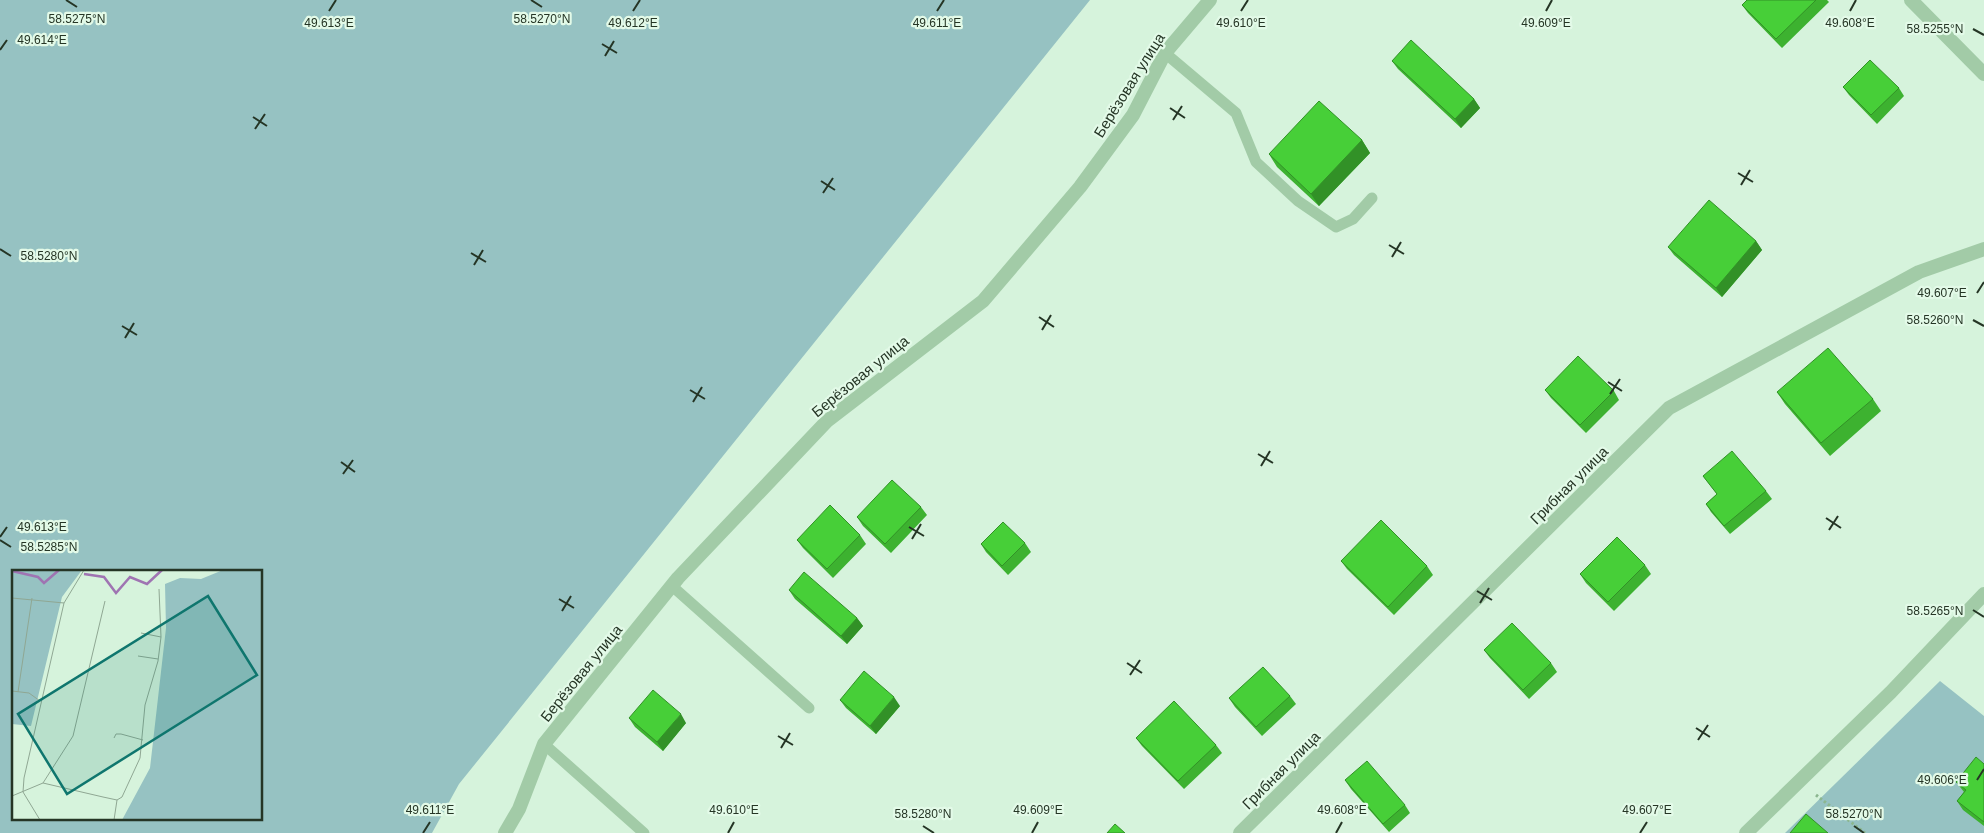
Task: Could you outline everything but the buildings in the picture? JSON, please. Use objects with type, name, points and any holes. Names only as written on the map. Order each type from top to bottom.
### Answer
[{"type":"street","name":"Берёзовая улица","points":[[505,833],[519,809],[544,744],[672,586],[827,421],[983,301],[1080,187],[1133,115],[1165,53],[1210,0]]},
{"type":"street","points":[[1911,0],[1984,74]]},
{"type":"street","name":"Грибная улица","points":[[1240,833],[1669,408],[1919,272],[1984,249]]},
{"type":"street","points":[[1749,832],[1891,692],[1984,594]]},
{"type":"lane","points":[[1165,53],[1236,114],[1256,162],[1298,201],[1336,227],[1352,219],[1372,198]]},
{"type":"lane","points":[[672,586],[809,708]]},
{"type":"lane","points":[[544,744],[644,833]]},
{"type":"path","points":[[1799,782],[1865,833]]},
{"type":"shaded area","points":[[0,0],[1090,0],[459,784],[432,833],[0,833]]},
{"type":"shaded area","points":[[1940,681],[1984,716],[1984,833],[1785,833]]}]
